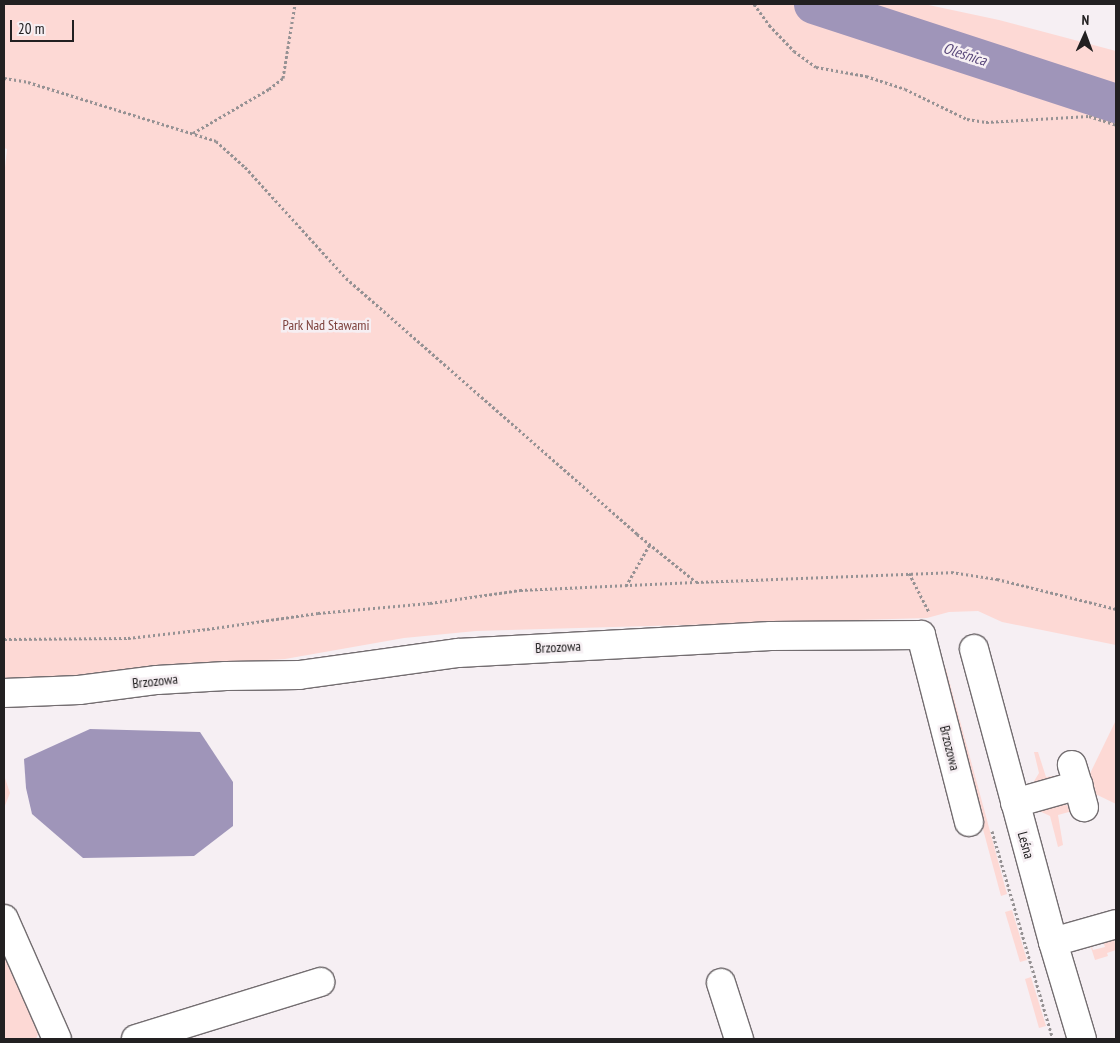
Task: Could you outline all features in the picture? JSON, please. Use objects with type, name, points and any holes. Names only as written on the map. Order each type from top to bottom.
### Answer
[{"type":"street","name":"Brzozowa","points":[[4,693],[79,690],[157,680],[226,676],[299,675],[458,653],[771,636],[921,635],[980,825]]},
{"type":"street","name":"Leśna","points":[[974,649],[1052,942],[1082,1039]]},
{"type":"street","points":[[1015,803],[1078,786]]},
{"type":"street","points":[[4,918],[57,1039]]},
{"type":"street","points":[[1052,942],[1116,924]]},
{"type":"street","points":[[136,1039],[320,982]]},
{"type":"street","points":[[721,983],[739,1039]]},
{"type":"path","points":[[193,133],[269,90],[282,78],[295,4]]},
{"type":"path","points":[[754,4],[769,25],[794,51],[816,67],[866,76],[905,89],[967,119],[986,122],[1089,116],[1116,125]]},
{"type":"path","points":[[4,78],[28,82],[216,141],[260,183],[346,278],[696,582]]},
{"type":"path","points":[[626,586],[650,544]]},
{"type":"path","points":[[4,639],[128,638],[318,613],[430,603],[520,590],[951,572],[1024,585],[1116,609]]},
{"type":"path","points":[[980,825],[1053,1039]]},
{"type":"green space","name":"Park Nad Stawami","points":[[4,4],[924,4],[999,20],[1116,51],[1116,645],[1002,622],[978,611],[949,612],[927,618],[476,631],[404,638],[285,659],[197,664],[89,675],[4,679],[4,177],[7,149],[4,148]]},
{"type":"green space","points":[[936,655],[940,658],[946,669],[1007,894],[1001,896]]},
{"type":"green space","points":[[1116,720],[1116,804],[1083,788]]},
{"type":"green space","points":[[1034,752],[1038,752],[1046,777],[1061,775],[1044,786],[1030,788],[1039,773]]},
{"type":"green space","points":[[4,775],[10,793],[4,808]]},
{"type":"green space","points":[[1053,804],[1075,806],[1076,810],[1058,815],[1063,845],[1058,847],[1050,816],[1035,809]]},
{"type":"green space","points":[[1012,910],[1027,960],[1020,962],[1005,912]]},
{"type":"green space","points":[[1100,932],[1114,937],[1116,950],[1107,953],[1108,956],[1095,960],[1087,935],[1093,950],[1105,947]]},
{"type":"green space","points":[[4,953],[40,1030],[36,1039],[4,1039]]},
{"type":"green space","points":[[1031,977],[1046,1026],[1039,1028],[1025,979]]},
{"type":"shaded area","points":[[90,729],[200,732],[233,782],[233,826],[194,856],[83,858],[32,814],[26,788],[24,759]]},
{"type":"waterway","name":"Oleśnica","points":[[813,4],[1116,103]]}]
